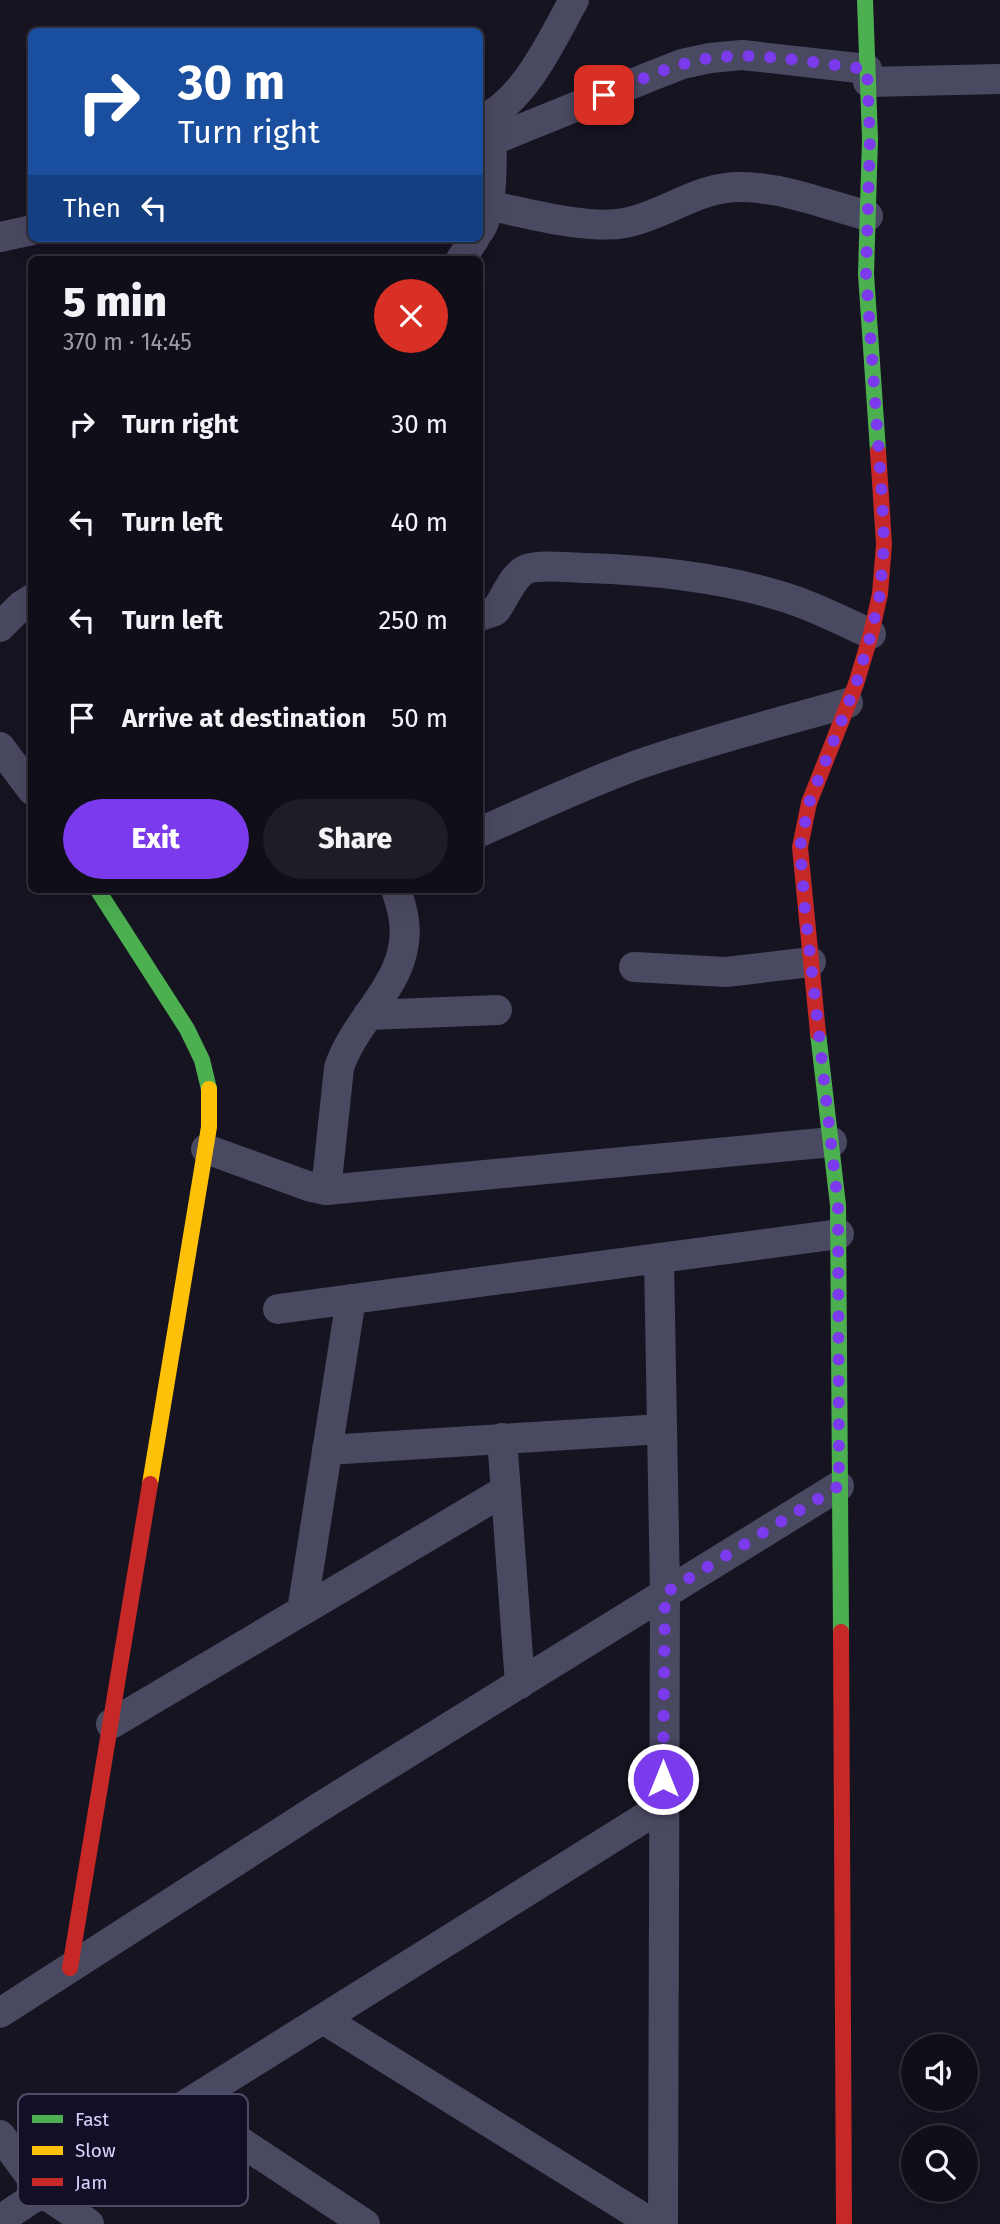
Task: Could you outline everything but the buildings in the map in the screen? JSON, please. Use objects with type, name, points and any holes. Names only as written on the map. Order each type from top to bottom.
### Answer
[{"type":"street","points":[[574,0],[538,65],[487,126],[490,188],[483,218],[589,224],[625,223],[707,191],[741,186],[775,190],[868,216]]},
{"type":"street","points":[[844,2224],[839,1234],[832,1142],[800,847],[809,803],[848,704],[871,634],[880,594],[884,544],[866,274],[870,139],[865,0]]},
{"type":"street","points":[[487,126],[649,77],[682,64],[742,55],[868,75],[1000,79]]},
{"type":"street","points":[[0,237],[28,231]]},
{"type":"street","points":[[483,615],[495,611],[516,578],[526,569],[538,567],[659,571],[740,585],[789,599],[871,634]]},
{"type":"street","points":[[0,627],[28,602]]},
{"type":"street","points":[[483,831],[638,765],[691,747],[848,704]]},
{"type":"street","points":[[3,758],[28,786]]},
{"type":"street","points":[[70,1968],[206,1149],[209,1090],[202,1060],[187,1029],[100,893]]},
{"type":"street","points":[[326,1190],[339,1068],[345,1050],[395,974],[403,948],[404,922],[397,893]]},
{"type":"street","points":[[634,967],[726,972],[811,962]]},
{"type":"street","points":[[368,1015],[497,1010]]},
{"type":"street","points":[[206,1149],[326,1190],[832,1142]]},
{"type":"street","points":[[278,1309],[839,1234]]},
{"type":"street","points":[[659,1258],[665,1593],[663,2224]]},
{"type":"street","points":[[302,1611],[351,1299]]},
{"type":"street","points":[[327,1450],[662,1429]]},
{"type":"street","points":[[502,1438],[520,1684]]},
{"type":"street","points":[[0,2013],[320,1807],[839,1486]]},
{"type":"street","points":[[111,1724],[506,1490]]},
{"type":"street","points":[[203,2094],[663,1806]]},
{"type":"street","points":[[323,2019],[653,2224]]},
{"type":"street","points":[[0,2135],[18,2159]]},
{"type":"street","points":[[248,2147],[365,2224]]},
{"type":"street","points":[[0,2220],[21,2206]]},
{"type":"street","points":[[63,2206],[89,2224]]},
{"type":"traffic: fast","points":[[865,0],[870,139],[866,274],[878,451]]},
{"type":"traffic: fast","points":[[100,893],[187,1029],[202,1060],[209,1089]]},
{"type":"traffic: fast","points":[[818,1033],[838,1205],[841,1632]]},
{"type":"traffic: slow","points":[[150,1484],[209,1127],[209,1089]]},
{"type":"traffic: jam","points":[[818,1033],[800,847],[809,803],[856,684],[880,594],[884,544],[878,451]]},
{"type":"traffic: jam","points":[[70,1968],[150,1484]]},
{"type":"traffic: jam","points":[[841,1632],[844,2224]]},
{"type":"route","points":[[604,95],[682,64],[710,58],[742,55],[867,69],[870,139],[866,274],[882,497],[884,544],[880,594],[856,684],[809,803],[800,847],[802,887],[838,1205],[839,1486],[665,1593],[663,1779]]}]
